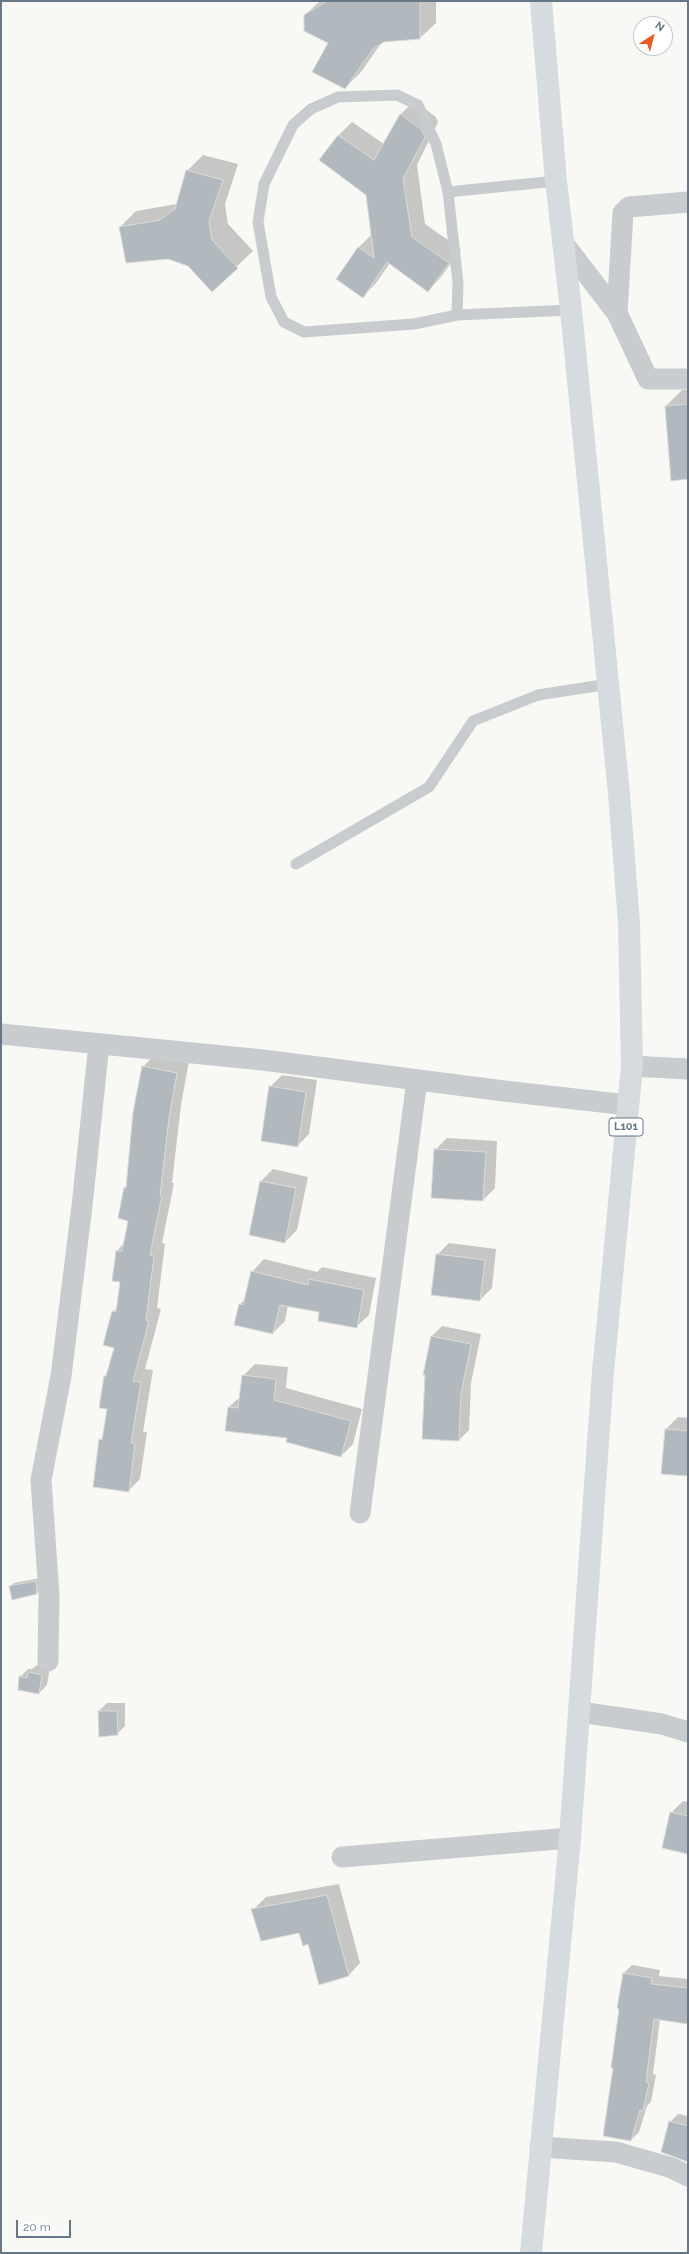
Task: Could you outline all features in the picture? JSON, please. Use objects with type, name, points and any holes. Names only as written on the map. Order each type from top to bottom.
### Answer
[{"type":"main road","name":"L101","points":[[531,2253],[570,1838],[603,1372],[632,1066],[629,923],[609,684],[571,310],[556,181],[541,1]]},
{"type":"street","points":[[617,313],[623,213],[629,207],[688,202]]},
{"type":"street","points":[[563,243],[617,313],[648,379],[688,378]]},
{"type":"street","points":[[1,1034],[263,1060],[628,1105]]},
{"type":"street","points":[[48,1661],[49,1595],[41,1480],[61,1376],[82,1206],[99,1044]]},
{"type":"street","points":[[632,1066],[688,1069]]},
{"type":"street","points":[[360,1513],[417,1080]]},
{"type":"street","points":[[580,1712],[662,1724],[688,1732]]},
{"type":"street","points":[[342,1857],[570,1838]]},
{"type":"street","points":[[540,2148],[616,2152],[672,2168],[688,2176]]},
{"type":"lane","points":[[456,315],[458,283],[448,192],[436,144],[418,105],[397,95],[338,97],[311,109],[293,125],[264,184],[258,222],[271,297],[284,322],[304,332],[414,324],[456,315],[571,310]]},
{"type":"lane","points":[[448,192],[556,181]]},
{"type":"lane","points":[[296,864],[429,787],[473,721],[538,695],[609,684]]},
{"type":"building","points":[[327,1],[420,1],[420,39],[384,42],[373,49],[345,89],[312,72],[328,43],[304,31],[304,15]]},
{"type":"building","points":[[400,114],[422,130],[425,137],[403,179],[412,237],[449,263],[428,292],[387,262],[363,298],[336,279],[358,247],[374,258],[366,195],[319,160],[338,135],[374,160]]},
{"type":"building","points":[[186,170],[223,180],[209,221],[212,240],[238,268],[212,292],[188,266],[168,259],[126,263],[119,227],[160,220],[175,209]]},
{"type":"building","points":[[688,404],[688,479],[671,481],[665,406]]},
{"type":"building","points":[[142,1066],[177,1073],[169,1118],[160,1195],[162,1195],[150,1255],[154,1256],[146,1320],[149,1321],[133,1381],[141,1382],[131,1443],[135,1444],[129,1492],[93,1487],[99,1439],[102,1440],[107,1409],[99,1408],[104,1376],[106,1376],[114,1348],[103,1345],[112,1311],[116,1312],[120,1282],[112,1281],[116,1251],[122,1251],[128,1221],[118,1218],[124,1187],[126,1188],[133,1112]]},
{"type":"building","points":[[269,1086],[306,1092],[298,1147],[261,1141]]},
{"type":"building","points":[[434,1149],[486,1152],[483,1201],[431,1198]]},
{"type":"building","points":[[260,1181],[296,1188],[285,1243],[249,1235]]},
{"type":"building","points":[[436,1254],[485,1260],[480,1301],[431,1295]]},
{"type":"building","points":[[251,1271],[308,1285],[309,1279],[364,1290],[357,1328],[318,1321],[319,1312],[280,1305],[273,1334],[234,1325],[239,1304],[243,1305]]},
{"type":"building","points":[[431,1336],[471,1344],[461,1394],[459,1441],[422,1439],[425,1375],[423,1375]]},
{"type":"building","points":[[242,1375],[276,1379],[274,1400],[351,1421],[341,1457],[286,1442],[287,1438],[225,1431],[228,1407],[238,1408]]},
{"type":"building","points":[[665,1429],[688,1431],[688,1476],[661,1474]]},
{"type":"building","points":[[36,1581],[37,1594],[12,1600],[9,1586]]},
{"type":"building","points":[[28,1672],[42,1675],[39,1694],[18,1690],[19,1676],[27,1678]]},
{"type":"building","points":[[98,1711],[117,1711],[118,1735],[99,1737]]},
{"type":"building","points":[[670,1812],[688,1816],[688,1854],[662,1848]]},
{"type":"building","points":[[327,1895],[349,1976],[319,1985],[308,1944],[303,1946],[299,1933],[261,1941],[251,1909]]},
{"type":"building","points":[[623,1973],[652,1978],[651,1984],[688,1988],[688,2024],[654,2019],[646,2082],[649,2083],[643,2111],[640,2110],[631,2141],[603,2136],[613,2068],[611,2068],[619,2009],[617,2008]]},
{"type":"building","points":[[669,2121],[688,2126],[688,2162],[661,2152]]}]
